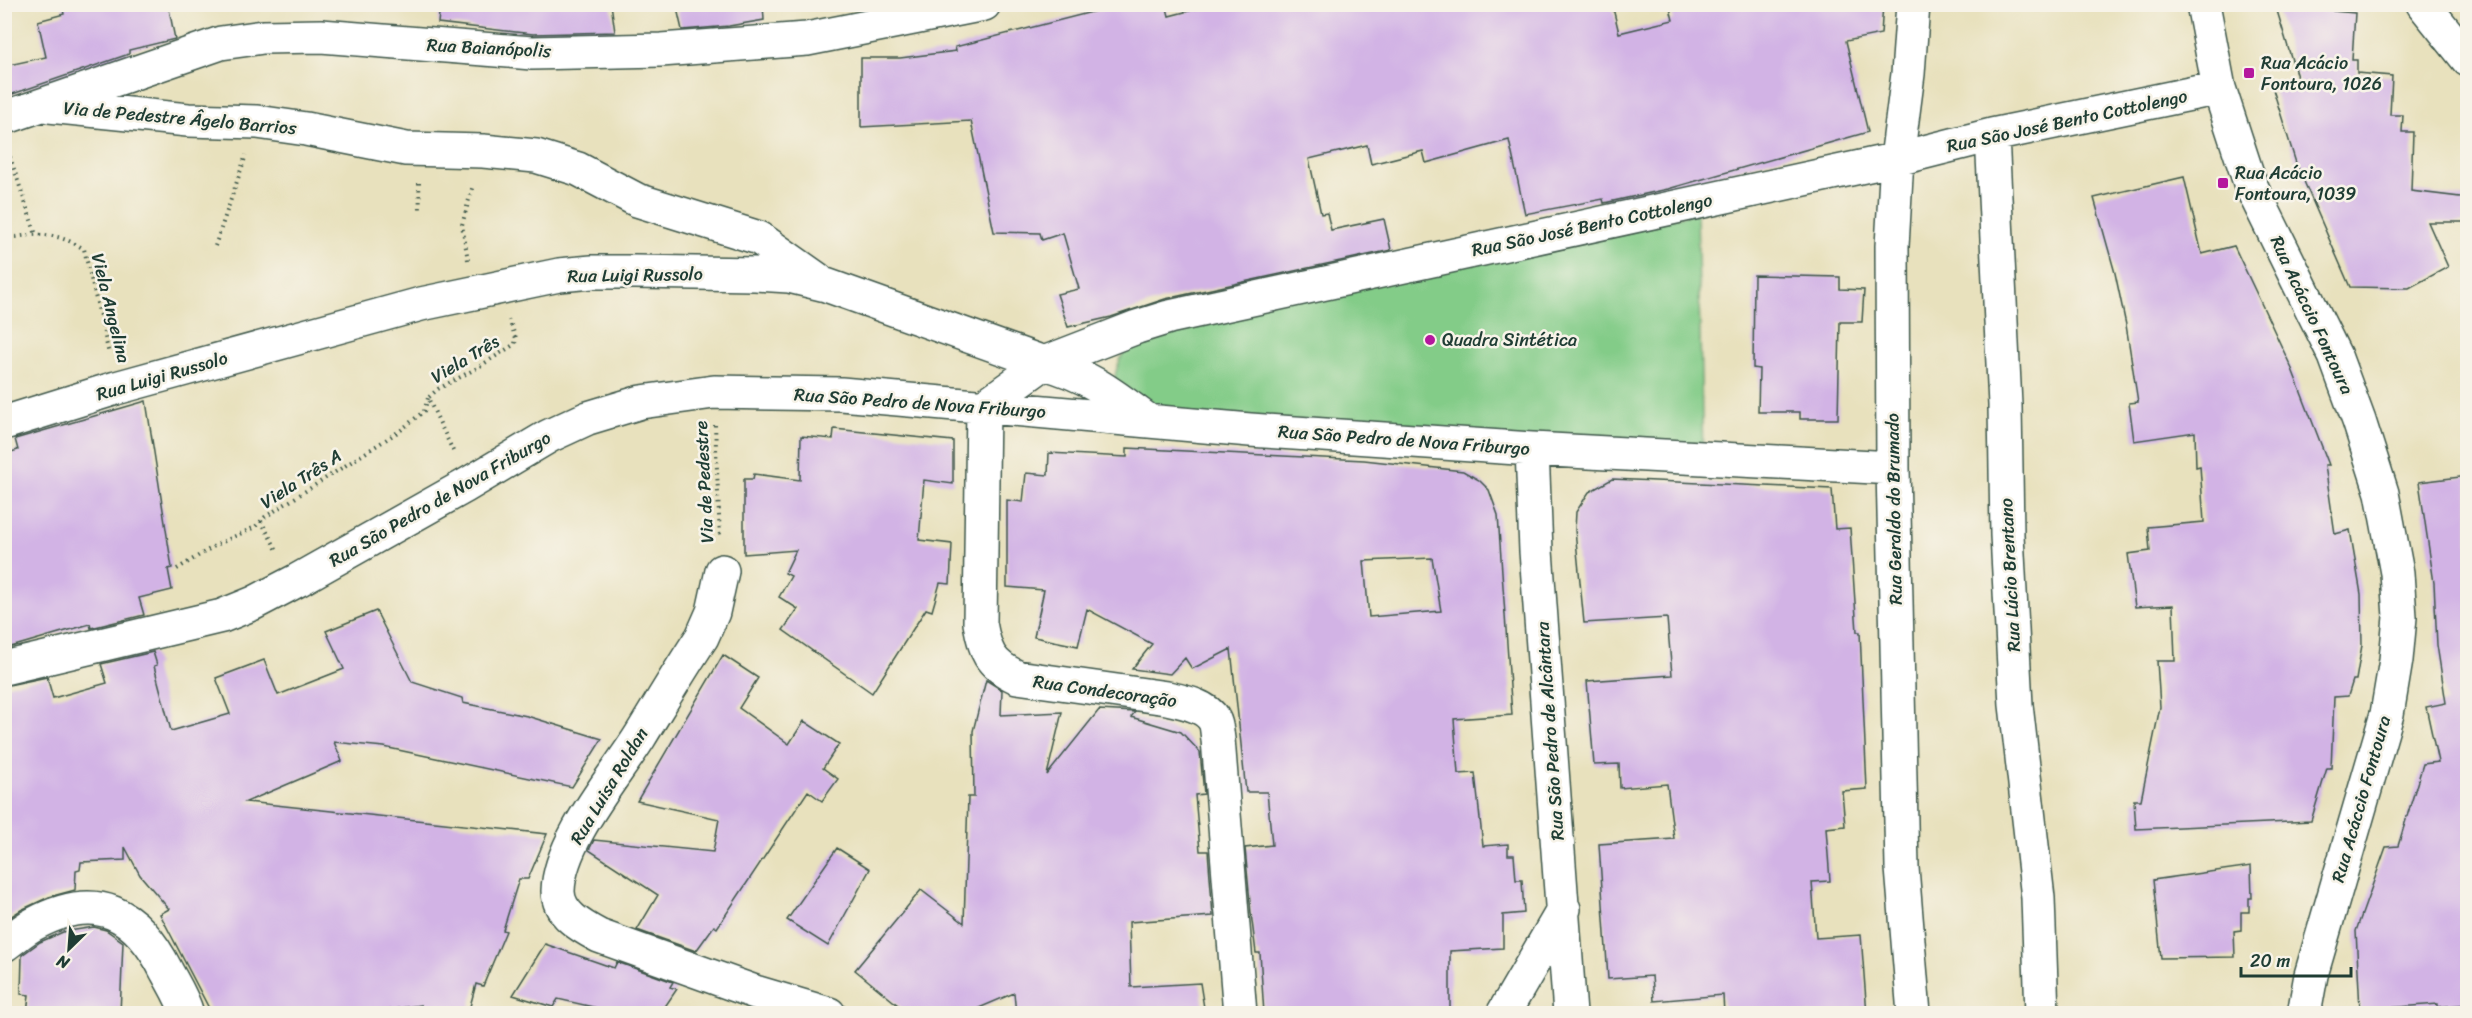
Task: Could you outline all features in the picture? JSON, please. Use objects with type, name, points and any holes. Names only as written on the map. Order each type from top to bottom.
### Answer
[{"type":"street","name":"Rua Baianópolis","points":[[4,118],[221,43],[263,37],[321,36],[532,53],[661,50],[807,39],[984,4]]},
{"type":"street","name":"Rua Geraldo do Brumado","points":[[1913,4],[1908,74],[1897,159],[1892,246],[1893,468],[1902,868],[1914,1014]]},
{"type":"street","name":"Rua Acáccio Fontoura","points":[[2203,4],[2219,88],[2251,186],[2335,356],[2382,494],[2397,573],[2400,617],[2387,714],[2311,975],[2304,1014]]},
{"type":"street","points":[[2423,4],[2468,60]]},
{"type":"street","name":"Rua São José Bento Cottolengo","points":[[983,407],[1044,363],[1169,317],[1897,159],[1992,135],[2219,88]]},
{"type":"street","name":"Via de Pedestre Âgelo Barrios","points":[[41,105],[167,119],[257,122],[306,129],[406,149],[483,151],[536,156],[560,162],[637,200],[759,238],[826,285]]},
{"type":"street","name":"Rua Lúcio Brentano","points":[[1992,135],[2005,405],[2007,535],[2016,705],[2038,898],[2042,1014]]},
{"type":"street","name":"Rua Luigi Russolo","points":[[4,423],[116,388],[421,304],[559,275],[591,272],[755,274],[789,276],[826,285],[1071,371],[1086,378],[1147,420]]},
{"type":"street","name":"Rua São Pedro de Nova Friburgo","points":[[4,668],[222,616],[254,603],[465,486],[549,436],[588,418],[641,402],[714,392],[841,394],[1250,430],[1532,449],[1893,468]]},
{"type":"street","name":"Rua Condecoração","points":[[983,407],[980,623],[985,649],[996,665],[1017,677],[1167,698],[1206,711],[1214,720],[1218,739],[1240,1014]]},
{"type":"street","name":"Rua São Pedro de Alcântara","points":[[1532,449],[1536,552],[1570,1014]]},
{"type":"street","name":"Rua Luisa Roldan","points":[[722,571],[713,612],[702,637],[585,818],[563,864],[558,893],[564,910],[577,924],[599,936],[755,992],[829,1014]]},
{"type":"street","points":[[4,945],[34,924],[67,911],[104,908],[130,921],[157,952],[187,1014]]},
{"type":"street","points":[[1503,1014],[1564,909]]},
{"type":"path","points":[[215,246],[257,122]]},
{"type":"path","points":[[4,142],[36,235]]},
{"type":"path","points":[[483,151],[462,225],[485,291]]},
{"type":"path","name":"Viela Angelina","points":[[4,239],[36,235],[59,236],[84,249],[116,388]]},
{"type":"path","name":"Viela Três","points":[[465,486],[449,438],[428,398],[438,389],[477,369],[515,344],[516,338],[485,291]]},
{"type":"path","name":"Via de Pedestre","points":[[714,392],[722,571]]},
{"type":"path","name":"Viela Três A","points":[[177,569],[216,545],[255,526],[265,517],[401,430],[424,411],[428,398]]},
{"type":"green space","points":[[1697,213],[1703,456],[1163,421],[1114,381],[1120,360],[1139,329]]},
{"type":"building","points":[[62,4],[168,4],[175,39],[129,50],[129,54],[4,97],[4,66],[46,57],[38,21],[64,14]]},
{"type":"building","points":[[440,4],[611,4],[615,32],[533,34],[438,23]]},
{"type":"building","points":[[676,4],[763,4],[764,20],[682,30]]},
{"type":"building","points":[[1123,4],[1166,4],[1169,16],[1216,4],[1612,4],[1619,33],[1673,20],[1669,4],[1883,4],[1881,34],[1846,41],[1868,132],[1668,189],[1604,203],[1603,199],[1525,214],[1509,140],[1426,163],[1423,151],[1371,164],[1367,145],[1309,159],[1321,214],[1327,213],[1331,230],[1384,219],[1391,250],[1165,299],[1111,317],[1068,327],[1057,294],[1079,289],[1063,233],[1042,240],[1040,233],[994,232],[971,121],[861,127],[861,58],[900,58],[956,51],[955,47]]},
{"type":"building","points":[[2275,4],[2333,4],[2333,11],[2355,13],[2352,60],[2357,60],[2357,73],[2392,76],[2390,115],[2403,115],[2402,132],[2413,132],[2411,191],[2468,198],[2468,222],[2428,222],[2448,267],[2409,288],[2350,287],[2296,163],[2271,83],[2300,87]]},
{"type":"building","points":[[2184,177],[2202,254],[2234,246],[2292,369],[2329,465],[2325,465],[2335,534],[2350,530],[2361,594],[2362,645],[2356,680],[2353,680],[2348,696],[2334,697],[2331,768],[2327,768],[2311,821],[2136,829],[2134,800],[2141,800],[2160,707],[2157,661],[2175,661],[2173,605],[2135,607],[2128,554],[2150,551],[2148,527],[2204,522],[2200,466],[2196,467],[2195,432],[2134,441],[2129,403],[2138,402],[2126,325],[2115,273],[2094,198]]},
{"type":"building","points":[[1754,275],[1840,277],[1840,289],[1864,290],[1862,322],[1840,322],[1838,419],[1800,419],[1800,412],[1758,412],[1759,369],[1753,368]]},
{"type":"building","points":[[146,401],[172,568],[168,569],[172,590],[139,598],[144,615],[91,628],[90,624],[4,649],[4,454],[18,450],[15,439]]},
{"type":"building","points":[[834,429],[953,441],[953,484],[924,480],[919,540],[952,544],[950,584],[940,583],[932,611],[926,609],[872,693],[783,630],[798,609],[779,597],[791,576],[785,573],[796,550],[744,554],[744,479],[753,479],[754,474],[800,480],[801,436],[833,439]]},
{"type":"building","points":[[1127,448],[1364,460],[1463,471],[1479,480],[1489,490],[1498,515],[1512,715],[1454,719],[1458,774],[1475,773],[1483,846],[1508,844],[1508,855],[1514,855],[1516,880],[1522,880],[1524,913],[1503,915],[1503,948],[1450,951],[1450,1014],[1264,1014],[1260,953],[1256,953],[1245,848],[1272,845],[1267,792],[1246,792],[1231,649],[1192,669],[1185,658],[1170,674],[1132,669],[1152,644],[1087,609],[1078,646],[1034,637],[1044,590],[1007,587],[1007,500],[1023,502],[1026,473],[1048,475],[1049,453],[1127,457]],"holes":[[[1432,558],[1441,611],[1369,617],[1364,561]]]},
{"type":"building","points":[[2468,476],[2468,1004],[2360,1010],[2356,931],[2386,847],[2398,846],[2423,764],[2438,762],[2426,707],[2446,703],[2437,645],[2434,583],[2419,482]]},
{"type":"building","points":[[1612,479],[1832,489],[1835,529],[1850,528],[1857,632],[1860,632],[1867,789],[1842,791],[1845,826],[1826,828],[1830,881],[1812,882],[1816,938],[1861,935],[1867,1014],[1724,1014],[1723,995],[1654,1001],[1652,976],[1608,979],[1599,844],[1674,839],[1667,784],[1620,788],[1619,764],[1594,765],[1587,681],[1672,675],[1667,618],[1584,623],[1575,530],[1576,512],[1589,492]]},
{"type":"building","points":[[376,611],[412,682],[462,698],[463,703],[527,716],[602,739],[572,787],[384,747],[334,742],[342,761],[246,802],[547,834],[528,879],[519,879],[503,930],[506,931],[483,986],[476,984],[468,1014],[418,1014],[421,1005],[361,1014],[212,1014],[160,914],[169,909],[140,875],[125,847],[125,860],[81,862],[80,870],[76,871],[75,890],[49,897],[4,921],[4,686],[47,677],[53,698],[107,683],[101,664],[153,652],[157,665],[154,666],[171,731],[230,714],[216,678],[264,660],[278,695],[344,669],[326,631]]},
{"type":"building","points":[[723,655],[758,678],[739,708],[789,744],[804,721],[839,744],[823,768],[838,779],[822,801],[808,791],[717,928],[714,926],[696,951],[637,930],[658,895],[589,850],[594,840],[713,852],[719,819],[637,801]]},
{"type":"building","points":[[986,680],[1002,690],[1001,715],[1062,712],[1047,775],[1099,710],[1135,712],[1131,717],[1181,732],[1200,752],[1204,794],[1195,795],[1200,851],[1208,851],[1213,916],[1129,922],[1131,987],[1200,983],[1205,1014],[1016,1014],[1014,993],[965,1014],[909,1014],[855,970],[921,890],[964,923],[968,797],[974,797],[973,731]]},
{"type":"building","points":[[837,848],[870,869],[828,946],[787,920]]},
{"type":"building","points":[[2251,866],[2252,898],[2249,898],[2249,912],[2241,912],[2241,930],[2234,931],[2235,957],[2161,958],[2153,880]]},
{"type":"building","points":[[94,927],[106,930],[123,942],[120,1014],[27,1014],[29,995],[21,994],[22,955],[40,942],[63,932]]},
{"type":"building","points":[[545,944],[614,968],[617,962],[673,982],[670,987],[677,989],[660,1014],[624,1014],[558,999],[553,1007],[513,995]]},
{"type":"place","name":"Rua Acácio Fontoura, 1026","points":[[2249,73]]},
{"type":"place","name":"Rua Acácio Fontoura, 1039","points":[[2223,183]]},
{"type":"place","name":"Quadra Sintética","points":[[1430,340]]}]
